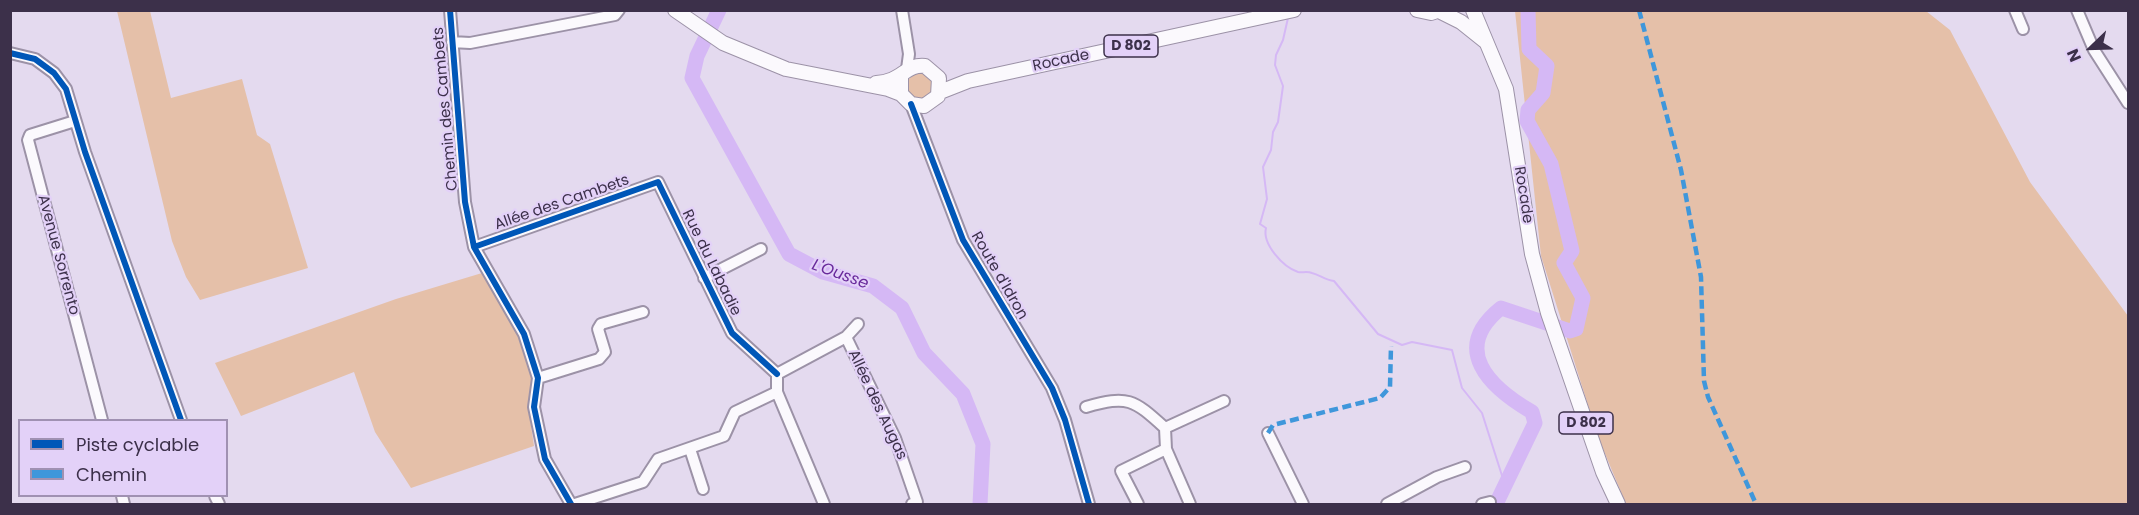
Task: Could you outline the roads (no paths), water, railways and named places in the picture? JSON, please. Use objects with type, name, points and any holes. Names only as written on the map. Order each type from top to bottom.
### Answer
[{"type":"main road","points":[[675,10],[702,31],[723,43],[786,69],[853,82],[906,99],[917,106],[930,104],[939,85],[925,66],[904,73],[889,82],[853,82]]},
{"type":"main road","name":"Rocade","points":[[939,85],[968,81],[1294,10]]},
{"type":"main road","points":[[1417,10],[1440,11],[1461,22],[1488,43]]},
{"type":"main road","name":"D 802","points":[[1473,10],[1488,43]]},
{"type":"main road","name":"Rocade","points":[[1488,43],[1506,89],[1532,254],[1548,313],[1603,472],[1618,504]]},
{"type":"main road","points":[[904,73],[906,99]]},
{"type":"street","name":"Chemin des Cambets","points":[[450,10],[465,202],[474,247],[524,334],[538,378],[534,407],[545,459],[573,504]]},
{"type":"street","points":[[452,42],[470,43],[615,15],[619,10]]},
{"type":"street","points":[[902,10],[908,44],[912,53],[925,66]]},
{"type":"street","points":[[2015,10],[2023,29]]},
{"type":"street","points":[[2077,10],[2094,50],[2128,103]]},
{"type":"street","points":[[904,73],[908,44]]},
{"type":"street","points":[[10,53],[36,59],[54,73],[66,89],[158,364],[181,419]]},
{"type":"street","name":"Route d'Idron","points":[[906,99],[922,130],[963,240],[1052,388],[1065,420],[1089,504]]},
{"type":"street","points":[[922,130],[925,111],[930,104]]},
{"type":"street","name":"Avenue Sorrento","points":[[75,121],[30,135],[28,140],[102,419]]},
{"type":"street","name":"Allée des Cambets","points":[[474,247],[658,182]]},
{"type":"street","name":"Rue du Labadie","points":[[658,182],[732,333],[777,374]]},
{"type":"street","points":[[704,278],[761,249]]},
{"type":"street","points":[[538,378],[599,359],[605,352],[598,329],[601,324],[644,312]]},
{"type":"street","points":[[824,504],[777,392],[777,374],[846,337],[858,324]]},
{"type":"street","name":"Allée des Augas","points":[[846,337],[896,438],[917,502],[912,504]]},
{"type":"street","points":[[573,504],[643,482],[658,459],[724,436],[735,412],[777,392]]},
{"type":"street","points":[[1086,407],[1112,399],[1130,400],[1165,428],[1166,449],[1191,504]]},
{"type":"street","points":[[1165,428],[1224,401]]},
{"type":"street","points":[[1268,433],[1303,504]]},
{"type":"street","points":[[690,449],[703,489]]},
{"type":"street","points":[[1138,504],[1121,471],[1166,449]]},
{"type":"street","points":[[1387,504],[1437,477],[1465,466]]},
{"type":"waterway","name":"L'Ousse","points":[[719,10],[697,56],[692,78],[789,254],[823,272],[873,286],[902,308],[924,353],[963,394],[983,444],[980,504]]},
{"type":"waterway","points":[[1496,504],[1535,423],[1532,412],[1502,391],[1481,366],[1477,352],[1478,338],[1486,323],[1501,308],[1570,331],[1576,329],[1583,298],[1564,263],[1572,251],[1551,164],[1527,121],[1528,110],[1543,93],[1547,66],[1529,49],[1528,10]]},
{"type":"waterway","points":[[1288,18],[1275,65],[1283,86],[1278,122],[1273,132],[1271,150],[1263,167],[1267,199],[1260,224],[1266,228],[1270,248],[1292,269],[1298,272],[1310,272],[1334,281],[1378,334],[1402,345],[1412,342],[1452,350],[1462,388],[1482,413],[1505,485]]}]
